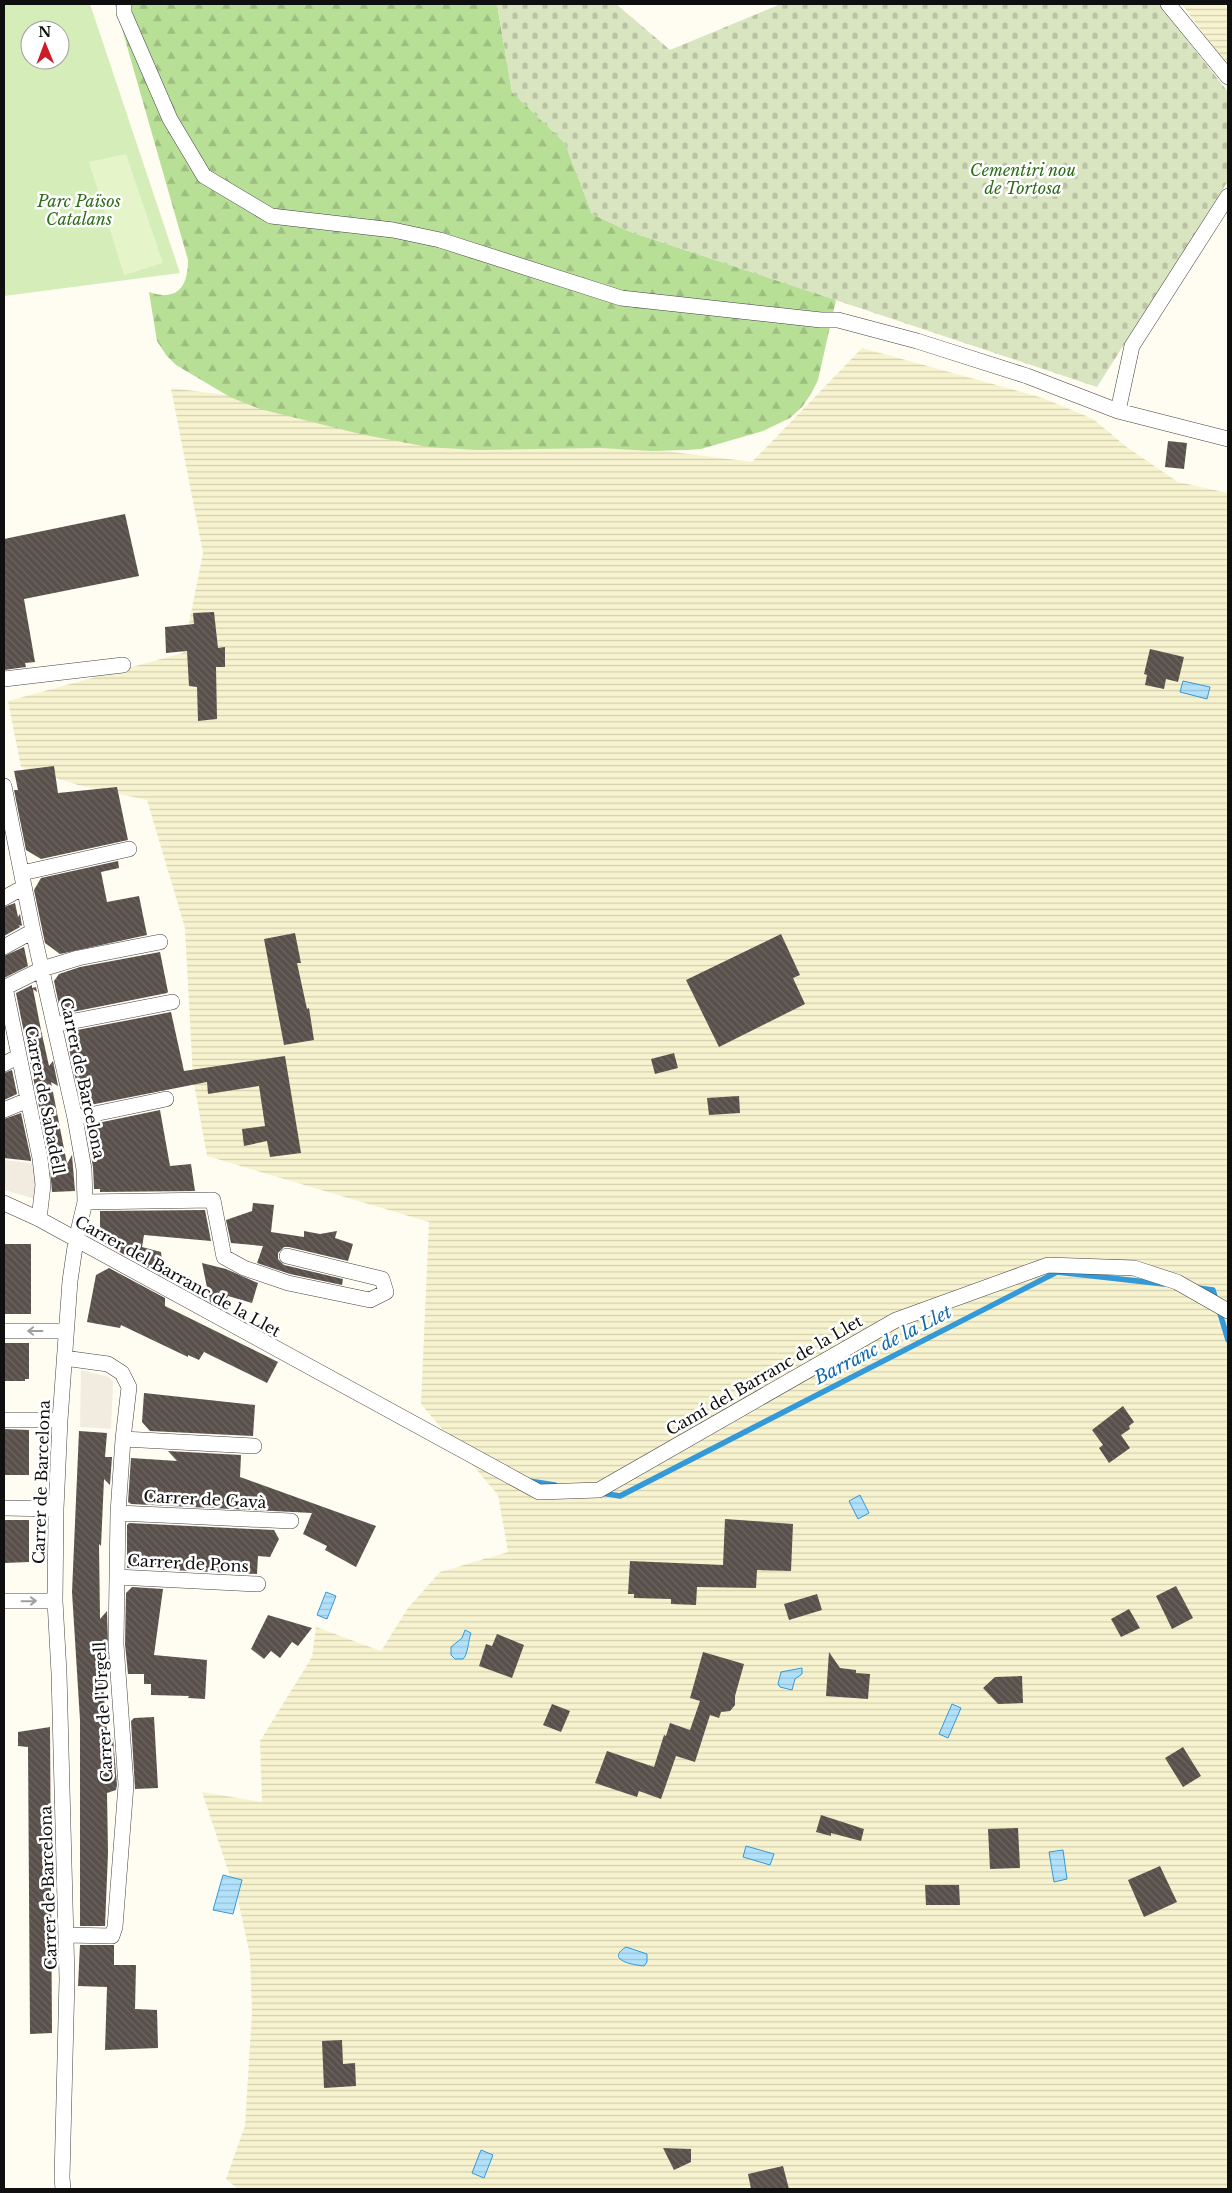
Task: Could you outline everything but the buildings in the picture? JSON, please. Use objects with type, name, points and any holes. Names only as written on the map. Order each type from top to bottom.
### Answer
[{"type":"street","points":[[124,4],[124,13],[170,119],[204,176],[271,216],[393,230],[440,240],[621,298],[821,320],[838,320],[917,341],[1028,376],[1118,411],[1228,438]]},
{"type":"street","points":[[1168,4],[1228,77]]},
{"type":"street","points":[[1118,411],[1132,346],[1228,196]]},
{"type":"street","points":[[4,679],[123,665]]},
{"type":"street","name":"Carrer de Barcelona","points":[[4,786],[8,829],[23,880],[75,1118],[84,1169],[85,1202],[76,1240],[66,1330],[56,1509],[55,1600],[59,1673],[67,1980],[63,2189]]},
{"type":"street","points":[[4,898],[23,880],[129,849]]},
{"type":"street","points":[[4,947],[33,931]]},
{"type":"street","points":[[4,988],[42,969],[78,958],[160,942]]},
{"type":"street","name":"Carrer de Sabadell","points":[[4,988],[9,1027],[20,1056],[43,1185],[39,1219]]},
{"type":"street","points":[[54,1025],[172,1002]]},
{"type":"street","points":[[4,1064],[20,1056]]},
{"type":"street","points":[[75,1118],[166,1099]]},
{"type":"street","points":[[4,1110],[28,1100]]},
{"type":"street","points":[[85,1202],[213,1200],[224,1257],[244,1268],[288,1282],[370,1300],[386,1292],[382,1279],[287,1256]]},
{"type":"street","name":"Carrer del Barranc de la Llet","points":[[4,1203],[39,1219],[334,1381]]},
{"type":"street","name":"Camí del Barranc de la Llet","points":[[334,1381],[539,1492],[600,1490],[896,1320],[1048,1265],[1134,1268],[1177,1282],[1228,1311]]},
{"type":"street","points":[[4,1330],[66,1330]]},
{"type":"street","name":"Carrer de l'Urgell","points":[[64,1358],[108,1364],[122,1373],[129,1387],[118,1513],[116,1644],[126,1785],[115,1927],[112,1936],[66,1935]]},
{"type":"street","points":[[4,1420],[60,1420]]},
{"type":"street","points":[[123,1439],[254,1446]]},
{"type":"street","points":[[4,1508],[56,1509]]},
{"type":"street","name":"Carrer de Gavà","points":[[118,1513],[291,1521]]},
{"type":"street","name":"Carrer de Pons","points":[[117,1577],[258,1584]]},
{"type":"street","points":[[4,1601],[55,1600]]},
{"type":"shaded area","points":[[1182,4],[1228,4],[1228,62],[1218,54]]},
{"type":"shaded area","points":[[862,348],[1043,398],[1093,419],[1128,448],[1178,482],[1228,493],[1228,2189],[238,2189],[226,2179],[245,2126],[252,2012],[250,1955],[238,1900],[202,1792],[262,1802],[260,1741],[312,1657],[316,1627],[381,1651],[408,1608],[440,1572],[508,1552],[498,1495],[421,1404],[429,1222],[207,1156],[193,1078],[185,928],[147,800],[78,785],[21,767],[8,701],[183,653],[203,553],[171,388],[752,462]]},
{"type":"shaded area","points":[[4,1160],[38,1164],[39,1200],[4,1190]]},
{"type":"shaded area","points":[[81,1370],[109,1377],[113,1382],[111,1429],[80,1427]]},
{"type":"green space","name":"Parc Països Catalans","points":[[4,4],[90,4],[180,273],[4,296]]},
{"type":"green space","points":[[115,4],[497,4],[512,92],[565,143],[592,214],[631,232],[836,300],[818,380],[811,394],[802,407],[790,418],[763,431],[701,449],[652,451],[600,448],[476,450],[428,447],[360,434],[260,409],[230,397],[176,365],[166,355],[157,341],[149,292],[167,295],[179,290],[186,277],[188,260]]},
{"type":"green space","name":"Cementiri nou de Tortosa","points":[[497,4],[616,4],[670,50],[781,4],[1159,4],[1228,92],[1228,181],[1097,387],[631,232],[592,214],[565,143],[512,92]]},
{"type":"green space","points":[[126,154],[163,263],[124,275],[89,162]]},
{"type":"water","points":[[1183,681],[1210,687],[1207,699],[1180,692]]},
{"type":"water","points":[[860,1495],[869,1513],[858,1519],[849,1501]]},
{"type":"water","points":[[326,1592],[336,1596],[327,1619],[317,1615]]},
{"type":"water","points":[[465,1630],[471,1633],[466,1654],[463,1659],[455,1659],[451,1655],[451,1647],[462,1638]]},
{"type":"water","points":[[802,1668],[802,1674],[795,1679],[792,1690],[780,1687],[778,1684],[781,1672]]},
{"type":"water","points":[[952,1704],[961,1708],[948,1738],[939,1734]]},
{"type":"water","points":[[746,1846],[774,1854],[770,1865],[743,1857]]},
{"type":"water","points":[[1063,1850],[1067,1879],[1054,1882],[1049,1852]]},
{"type":"water","points":[[223,1875],[242,1880],[233,1914],[213,1910]]},
{"type":"water","points":[[626,1947],[647,1954],[647,1962],[644,1966],[628,1963],[620,1958],[618,1955]]},
{"type":"water","points":[[481,2150],[493,2155],[484,2178],[472,2173]]},
{"type":"waterway","name":"Barranc de la Llet","points":[[601,1493],[620,1496],[1057,1272],[1164,1284]]},
{"type":"waterway","name":"Barranc de la Llet","points":[[1198,1288],[1213,1290],[1228,1340]]},
{"type":"waterway","name":"Barranc de la Llet","points":[[529,1481],[555,1485]]}]
